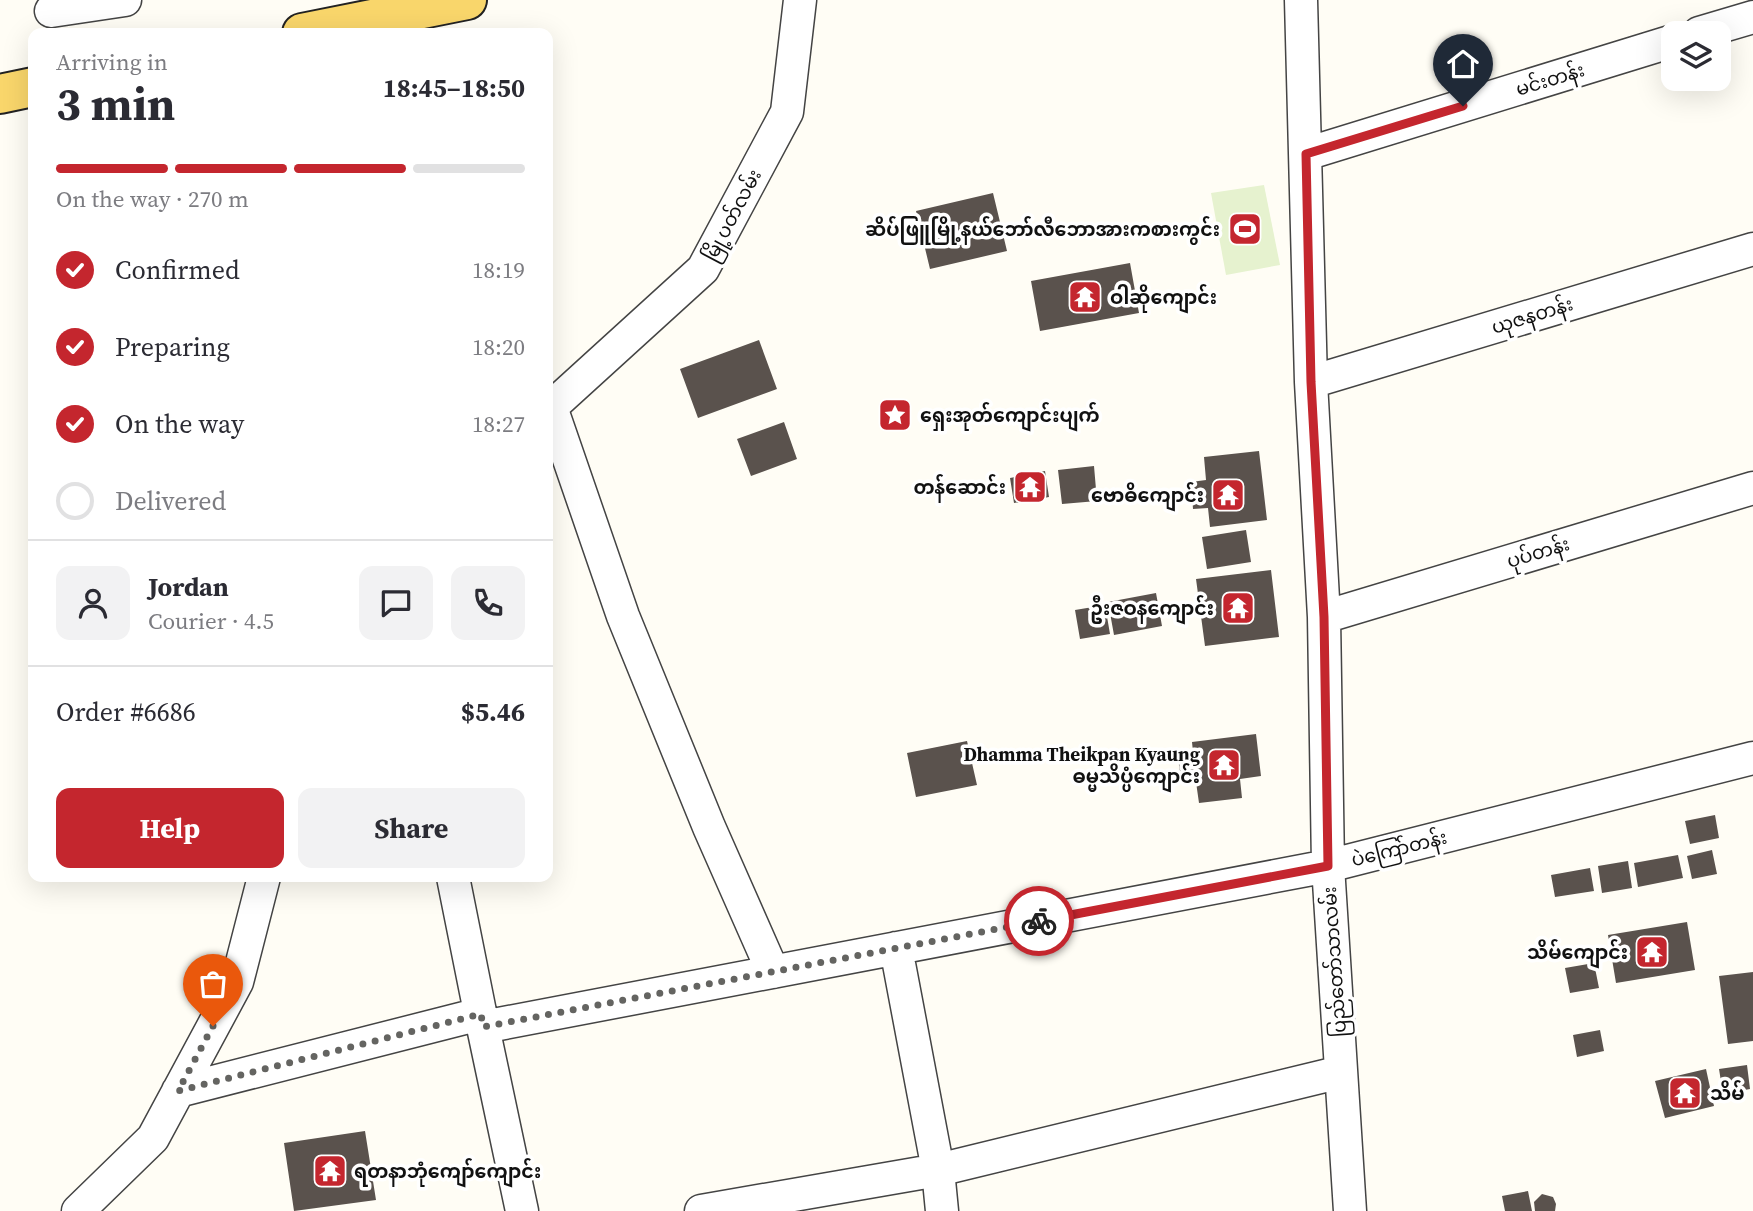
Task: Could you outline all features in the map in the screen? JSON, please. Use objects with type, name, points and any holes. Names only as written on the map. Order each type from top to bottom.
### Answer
[{"type":"main road","points":[[327,28],[467,0]]},
{"type":"main road","points":[[0,94],[28,88]]},
{"type":"street","points":[[51,11],[125,0]]},
{"type":"street","name":"မြို့ပတ်လမ်း","points":[[553,405],[703,269],[787,112],[800,0]]},
{"type":"street","name":"ပြည်တော်သာလမ်း","points":[[1301,0],[1311,382],[1324,617],[1328,866],[1350,1211]]},
{"type":"street","points":[[1731,24],[1753,17]]},
{"type":"street","name":"မင်းတန်း","points":[[1306,154],[1661,45]]},
{"type":"street","name":"ယုဇနတန်း","points":[[1311,382],[1753,249]]},
{"type":"street","points":[[553,420],[623,616],[709,827],[773,972]]},
{"type":"street","name":"ပုပ်တန်း","points":[[1324,617],[1753,488]]},
{"type":"street","name":"ပဲကြော်တန်း","points":[[178,1091],[482,1021],[773,972],[1328,866],[1753,758]]},
{"type":"street","points":[[78,1211],[153,1138],[237,982],[263,882]]},
{"type":"street","points":[[454,882],[522,1211]]},
{"type":"street","points":[[896,948],[938,1170],[942,1211]]},
{"type":"street","points":[[701,1211],[938,1170],[1341,1072]]},
{"type":"green space","name":"ဆိပ်ဖြူမြို့နယ်ဘော်လီဘောအားကစားကွင်း","points":[[1264,185],[1280,265],[1226,275],[1211,193]]},
{"type":"building","points":[[993,193],[1007,251],[930,269],[916,211]]},
{"type":"building","name":"ဝါဆိုကျောင်း","points":[[1130,263],[1139,313],[1040,331],[1031,281]]},
{"type":"building","points":[[759,340],[777,389],[698,418],[680,369]]},
{"type":"building","points":[[784,422],[797,459],[751,476],[737,439]]},
{"type":"building","name":"ဗောဓိကျောင်း","points":[[1259,451],[1267,520],[1210,527],[1208,508],[1193,509],[1191,482],[1206,480],[1204,457]]},
{"type":"building","points":[[1094,466],[1097,501],[1062,504],[1058,470]]},
{"type":"building","name":"တန်ဆောင်း","points":[[1045,471],[1049,497],[1014,503],[1010,478]]},
{"type":"building","points":[[1246,530],[1251,562],[1207,569],[1202,537]]},
{"type":"building","name":"ဦးဇဝနကျောင်း","points":[[1271,570],[1279,637],[1205,646],[1196,579]]},
{"type":"building","points":[[1156,593],[1162,626],[1114,635],[1108,602]]},
{"type":"building","points":[[1105,605],[1110,634],[1080,639],[1075,610]]},
{"type":"building","points":[[1256,734],[1261,776],[1240,779],[1242,798],[1199,803],[1195,775],[1181,777],[1177,754],[1193,752],[1192,742]]},
{"type":"building","points":[[967,741],[977,785],[916,797],[907,753]]},
{"type":"building","points":[[1715,815],[1719,838],[1690,844],[1685,821]]},
{"type":"building","points":[[1712,850],[1717,874],[1692,879],[1687,856]]},
{"type":"building","points":[[1678,855],[1683,878],[1638,887],[1634,863]]},
{"type":"building","points":[[1628,861],[1632,888],[1602,893],[1598,866]]},
{"type":"building","points":[[1590,868],[1594,891],[1555,897],[1551,875]]},
{"type":"building","name":"သိမ်ကျောင်း","points":[[1687,922],[1695,970],[1616,983],[1608,935]]},
{"type":"building","points":[[1594,963],[1599,988],[1570,993],[1565,968]]},
{"type":"building","points":[[1753,972],[1753,1041],[1728,1044],[1719,976]]},
{"type":"building","points":[[1600,1030],[1604,1051],[1577,1057],[1573,1035]]},
{"type":"building","points":[[1747,1065],[1750,1089],[1723,1094],[1719,1069]]},
{"type":"building","name":"သိမ်","points":[[1706,1069],[1714,1106],[1665,1118],[1655,1081]]},
{"type":"building","name":"ရတနာဘုံကျော်ကျောင်း","points":[[365,1131],[376,1200],[294,1211],[284,1143]]},
{"type":"building","points":[[1528,1191],[1532,1211],[1505,1211],[1502,1196]]},
{"type":"building","points":[[1542,1194],[1553,1197],[1555,1211],[1535,1211],[1534,1202]]},
{"type":"way so far","points":[[213,1026],[178,1091],[481,1014],[483,1027],[1039,921]]},
{"type":"place","name":"ဆိပ်ဖြူမြို့နယ်ဘော်လီဘောအားကစားကွင်း","points":[[1245,229]]},
{"type":"place","name":"ဝါဆိုကျောင်း","points":[[1085,297]]},
{"type":"place","name":"ရှေးအုတ်ကျောင်းပျက်","points":[[895,415]]},
{"type":"place","name":"တန်ဆောင်း","points":[[1030,487]]},
{"type":"place","name":"ဗောဓိကျောင်း","points":[[1228,495]]},
{"type":"place","name":"ဦးဇဝနကျောင်း","points":[[1238,608]]},
{"type":"place","name":"Dhamma Theikpan Kyaung ဓမ္မသိပ္ပံကျောင်း","points":[[1224,765]]},
{"type":"place","name":"သိမ်ကျောင်း","points":[[1652,952]]},
{"type":"place","name":"သိမ်","points":[[1685,1093]]},
{"type":"place","name":"ရတနာဘုံကျော်ကျောင်း","points":[[330,1171]]},
{"type":"route","points":[[1039,921],[1328,866],[1324,617],[1311,382],[1306,154],[1463,106]]}]
